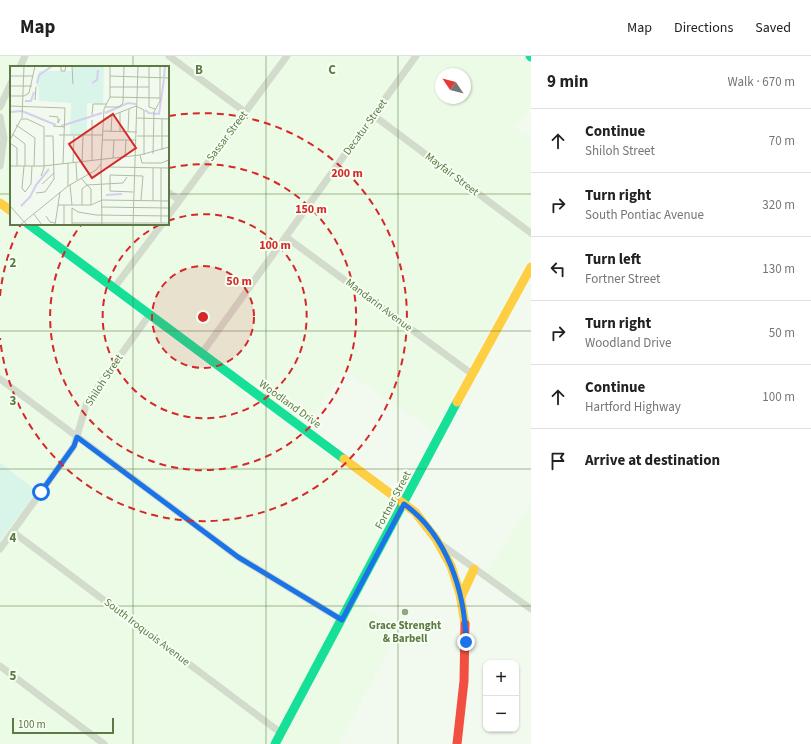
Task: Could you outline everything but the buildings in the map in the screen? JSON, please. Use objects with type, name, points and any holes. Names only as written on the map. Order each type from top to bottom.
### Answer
[{"type":"main road","points":[[0,203],[10,210]]},
{"type":"main road","name":"Woodland Drive","points":[[29,225],[404,504],[420,517],[442,545]]},
{"type":"main road","name":"Fortner Street","points":[[275,744],[472,374],[531,267]]},
{"type":"main road","points":[[442,545],[461,597],[466,625],[466,656],[457,744]]},
{"type":"main road","points":[[461,597],[474,569]]},
{"type":"street","points":[[20,66],[25,56]]},
{"type":"street","points":[[168,56],[245,112]]},
{"type":"street","name":"Sassar Street","points":[[169,215],[286,56]]},
{"type":"street","name":"Decatur Street","points":[[202,353],[416,56]]},
{"type":"street","points":[[0,107],[10,85]]},
{"type":"street","name":"Mayfair Street","points":[[373,115],[531,233]]},
{"type":"street","points":[[0,117],[4,138],[0,166]]},
{"type":"street","points":[[169,193],[179,200]]},
{"type":"street","points":[[114,288],[161,225]]},
{"type":"street","name":"Mandarin Avenue","points":[[286,237],[472,374]]},
{"type":"street","name":"Shiloh Street","points":[[0,549],[74,446],[87,402],[150,314]]},
{"type":"street","points":[[0,378],[238,557],[342,620]]},
{"type":"street","name":"South Iroquois Avenue","points":[[13,532],[281,733]]},
{"type":"street","name":"Woodland Drive","points":[[442,545],[531,609]]},
{"type":"street","points":[[0,666],[104,744]]},
{"type":"shaded area","points":[[0,56],[519,56],[531,65],[531,106],[515,128],[531,139],[531,254],[434,431],[345,371],[306,425],[38,225],[169,225],[169,66],[10,66],[10,204],[0,197]]},
{"type":"shaded area","points":[[0,211],[10,218],[10,225],[18,225],[392,502],[392,512],[334,628],[271,744],[0,744],[0,541],[37,491],[0,463]]},
{"type":"shaded area","points":[[0,463],[37,491],[0,541]]},
{"type":"shaded area","points":[[531,504],[531,604],[486,573]]},
{"type":"shaded area","points":[[355,603],[401,625],[339,744],[278,744]]},
{"type":"traffic: fast","points":[[29,225],[344,459]]},
{"type":"traffic: fast","points":[[275,744],[457,402]]},
{"type":"traffic: slow","points":[[0,203],[10,210]]},
{"type":"traffic: slow","points":[[457,402],[531,267]]},
{"type":"traffic: slow","points":[[344,459],[415,512],[436,539],[451,566],[460,594],[465,624]]},
{"type":"traffic: slow","points":[[461,597],[474,569]]},
{"type":"traffic: jam","points":[[457,744],[464,681],[465,624]]},
{"type":"place","name":"Grace Strenght & Barbell","points":[[405,612]]},
{"type":"route","points":[[41,492],[74,446],[77,437],[238,557],[342,620],[404,504],[415,512],[442,545],[457,582],[461,597],[466,625],[466,642]]}]
